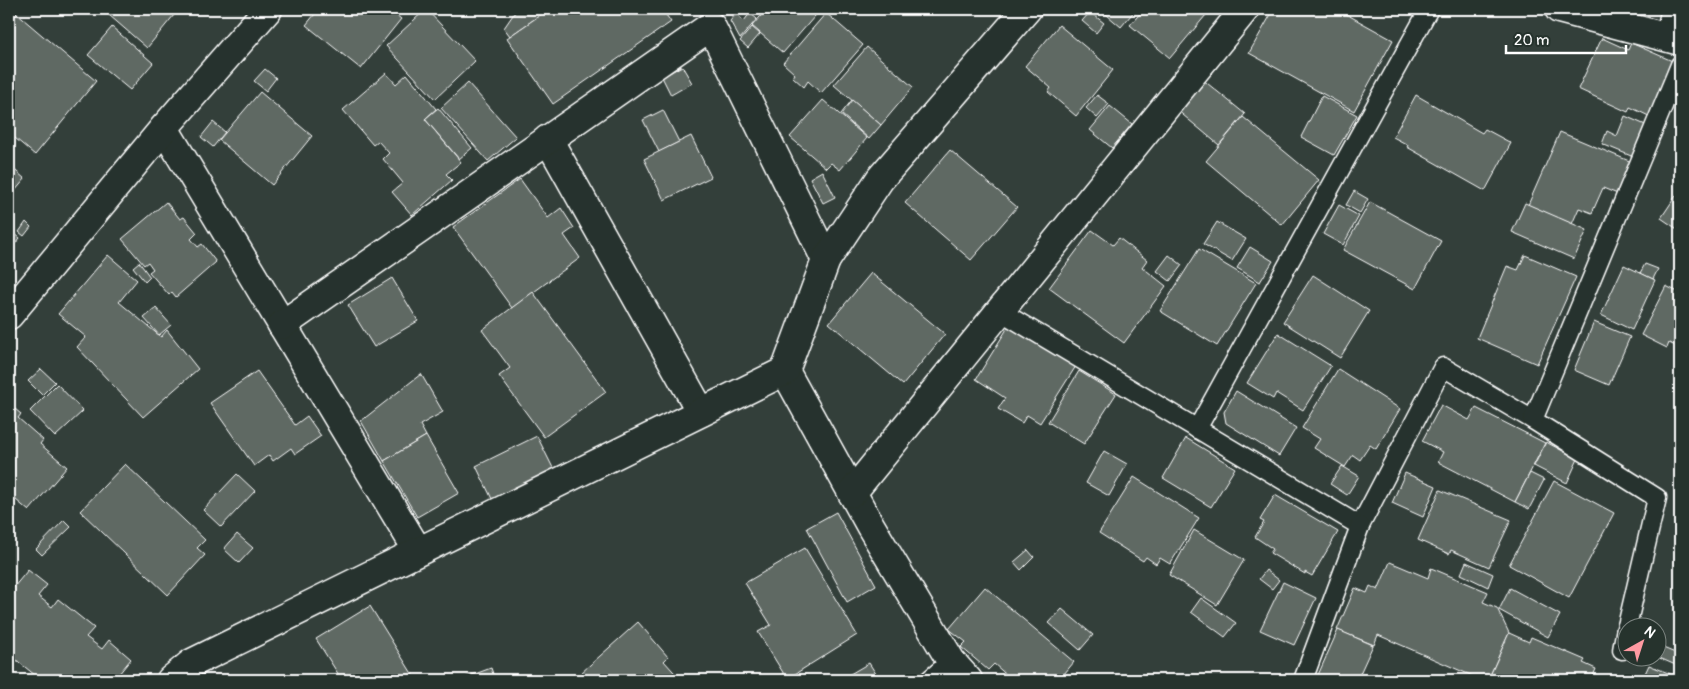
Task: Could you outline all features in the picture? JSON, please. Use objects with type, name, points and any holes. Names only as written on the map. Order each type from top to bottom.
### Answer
[{"type":"street","points":[[9,316],[164,128],[268,9]]},
{"type":"street","points":[[171,680],[192,663],[785,372],[826,260],[880,179],[1027,9]]},
{"type":"street","points":[[852,493],[1245,9]]},
{"type":"street","points":[[1559,9],[1672,39]]},
{"type":"street","points":[[282,324],[548,140],[707,17],[826,260]]},
{"type":"street","points":[[164,128],[418,552]]},
{"type":"street","points":[[548,140],[701,412]]},
{"type":"street","points":[[785,372],[852,493],[960,671]]},
{"type":"lane","points":[[1197,429],[1429,9]]},
{"type":"lane","points":[[1671,9],[1672,39]]},
{"type":"lane","points":[[1533,420],[1680,65]]},
{"type":"lane","points":[[1000,311],[1360,526]]},
{"type":"lane","points":[[1303,680],[1360,526],[1443,367],[1533,420],[1657,498],[1630,616]]},
{"type":"lane","points":[[929,680],[960,671]]},
{"type":"building","points":[[9,9],[16,14],[9,22]]},
{"type":"building","points":[[102,9],[179,9],[147,48]]},
{"type":"building","points":[[319,9],[389,9],[401,19],[361,69],[306,25]]},
{"type":"building","points":[[426,9],[475,61],[435,99],[386,46]]},
{"type":"building","points":[[517,9],[549,9],[510,36],[504,28]]},
{"type":"building","points":[[549,9],[662,9],[671,22],[553,104],[507,38]]},
{"type":"building","points":[[767,9],[821,9],[783,53],[752,26]]},
{"type":"building","points":[[1100,9],[1136,9],[1121,27]]},
{"type":"building","points":[[1144,9],[1211,9],[1170,58],[1130,25]]},
{"type":"building","points":[[1274,9],[1337,9],[1393,40],[1354,111],[1249,53]]},
{"type":"building","points":[[1090,12],[1104,23],[1096,33],[1082,21]]},
{"type":"building","points":[[16,13],[96,81],[35,155],[9,133],[9,22]]},
{"type":"building","points":[[750,13],[757,19],[740,39],[730,21],[736,14],[744,21]]},
{"type":"building","points":[[826,13],[863,45],[821,93],[808,81],[804,87],[793,77],[795,74],[783,63]]},
{"type":"building","points":[[1059,25],[1113,70],[1076,116],[1048,92],[1051,88],[1025,66]]},
{"type":"building","points":[[112,27],[153,63],[130,90],[88,55]]},
{"type":"building","points":[[752,27],[760,34],[748,48],[740,41]]},
{"type":"building","points":[[1602,38],[1628,50],[1631,43],[1677,63],[1653,118],[1630,107],[1628,112],[1578,89]]},
{"type":"building","points":[[867,47],[913,87],[881,125],[834,85]]},
{"type":"building","points":[[682,66],[692,83],[671,95],[662,77]]},
{"type":"building","points":[[265,69],[276,78],[266,91],[254,81]]},
{"type":"building","points":[[386,73],[396,84],[407,74],[436,109],[425,119],[461,162],[446,174],[452,180],[412,215],[392,192],[403,183],[383,159],[389,153],[378,141],[373,145],[343,110]]},
{"type":"building","points":[[1202,79],[1245,114],[1219,145],[1177,110]]},
{"type":"building","points":[[468,83],[516,137],[488,161],[441,108]]},
{"type":"building","points":[[260,92],[312,136],[272,185],[219,140]]},
{"type":"building","points":[[1097,95],[1109,104],[1097,118],[1086,108]]},
{"type":"building","points":[[1416,95],[1482,133],[1485,129],[1511,143],[1485,191],[1407,147],[1408,145],[1393,137]]},
{"type":"building","points":[[1322,96],[1357,115],[1334,155],[1301,137]]},
{"type":"building","points":[[823,100],[867,138],[840,170],[831,163],[826,168],[790,137]]},
{"type":"building","points":[[852,100],[881,125],[869,139],[841,114]]},
{"type":"building","points":[[1110,106],[1132,124],[1112,148],[1090,130]]},
{"type":"building","points":[[438,108],[472,148],[459,159],[425,119]]},
{"type":"building","points":[[663,110],[679,142],[659,152],[643,120]]},
{"type":"building","points":[[1625,116],[1650,127],[1636,158],[1602,144],[1607,131],[1617,136]]},
{"type":"building","points":[[1243,117],[1319,180],[1282,225],[1206,161]]},
{"type":"building","points":[[213,122],[225,132],[213,147],[201,137]]},
{"type":"building","points":[[1560,132],[1634,163],[1620,195],[1603,188],[1592,213],[1579,208],[1572,224],[1528,205]]},
{"type":"building","points":[[691,136],[711,177],[664,200],[644,159]]},
{"type":"building","points":[[950,150],[1017,207],[971,260],[905,203]]},
{"type":"building","points":[[9,165],[25,179],[9,198]]},
{"type":"building","points":[[822,171],[835,197],[823,203],[810,178]]},
{"type":"building","points":[[520,179],[548,218],[561,208],[574,228],[564,235],[580,258],[512,308],[453,227]]},
{"type":"building","points":[[1354,191],[1368,199],[1360,213],[1346,205]]},
{"type":"building","points":[[1677,194],[1680,196],[1680,231],[1661,218]]},
{"type":"building","points":[[166,202],[180,219],[184,217],[197,233],[191,239],[198,247],[202,244],[216,262],[176,297],[172,292],[169,295],[149,272],[153,269],[148,262],[144,265],[122,239]]},
{"type":"building","points":[[1370,202],[1441,241],[1415,289],[1343,250]]},
{"type":"building","points":[[1525,203],[1587,230],[1574,259],[1512,232]]},
{"type":"building","points":[[1339,205],[1359,216],[1343,245],[1323,234]]},
{"type":"building","points":[[26,222],[31,227],[24,236],[19,232]]},
{"type":"building","points":[[1217,222],[1246,239],[1232,261],[1203,244]]},
{"type":"building","points":[[9,229],[20,238],[9,251]]},
{"type":"building","points":[[1092,230],[1113,245],[1119,238],[1147,260],[1142,267],[1166,286],[1124,343],[1049,288]]},
{"type":"building","points":[[1250,247],[1273,261],[1260,282],[1237,268]]},
{"type":"building","points":[[1199,249],[1256,283],[1217,346],[1160,311]]},
{"type":"building","points":[[108,255],[137,280],[119,302],[161,337],[167,330],[198,369],[143,417],[77,347],[86,337],[58,314]]},
{"type":"building","points":[[1169,255],[1182,265],[1170,281],[1157,271]]},
{"type":"building","points":[[1525,255],[1576,277],[1537,364],[1477,338],[1507,266],[1518,270]]},
{"type":"building","points":[[139,262],[150,277],[145,282],[133,267]]},
{"type":"building","points":[[1645,264],[1658,269],[1653,279],[1640,273]]},
{"type":"building","points":[[1624,265],[1655,280],[1632,330],[1601,315]]},
{"type":"building","points":[[871,273],[945,334],[903,385],[829,323]]},
{"type":"building","points":[[1313,275],[1369,311],[1340,358],[1283,322]]},
{"type":"building","points":[[392,278],[418,321],[374,347],[348,305]]},
{"type":"building","points":[[1666,286],[1680,293],[1680,348],[1669,343],[1667,348],[1641,335]]},
{"type":"building","points":[[533,292],[606,392],[544,437],[499,376],[510,368],[482,330]]},
{"type":"building","points":[[156,308],[171,325],[159,335],[144,318]]},
{"type":"building","points":[[1594,322],[1630,337],[1609,385],[1574,370]]},
{"type":"building","points":[[1010,324],[1076,366],[1040,423],[1027,415],[1022,423],[998,409],[1005,398],[976,379]]},
{"type":"building","points":[[1278,333],[1331,366],[1303,410],[1276,393],[1273,399],[1247,383]]},
{"type":"building","points":[[41,369],[55,382],[42,395],[28,381]]},
{"type":"building","points":[[1338,369],[1400,409],[1376,449],[1370,445],[1360,460],[1353,455],[1345,467],[1314,448],[1320,439],[1302,428]]},
{"type":"building","points":[[257,371],[295,425],[307,416],[321,436],[295,454],[291,448],[273,461],[269,455],[254,466],[210,403]]},
{"type":"building","points":[[1079,371],[1116,394],[1084,444],[1048,422]]},
{"type":"building","points":[[421,374],[443,412],[420,425],[426,436],[384,461],[361,421]]},
{"type":"building","points":[[57,384],[83,411],[55,437],[30,411]]},
{"type":"building","points":[[1236,391],[1296,428],[1279,456],[1226,423],[1224,412]]},
{"type":"building","points":[[9,404],[21,414],[18,418],[43,440],[40,444],[67,467],[29,511],[9,494]]},
{"type":"building","points":[[1441,405],[1469,420],[1476,408],[1545,443],[1515,502],[1438,462],[1443,452],[1422,441]]},
{"type":"building","points":[[426,436],[459,493],[417,517],[384,461]]},
{"type":"building","points":[[537,436],[554,470],[493,501],[476,466]]},
{"type":"building","points":[[1186,438],[1235,468],[1211,507],[1163,478]]},
{"type":"building","points":[[1546,442],[1578,459],[1567,483],[1534,466]]},
{"type":"building","points":[[1104,451],[1127,464],[1109,496],[1086,483]]},
{"type":"building","points":[[125,464],[205,540],[197,548],[205,555],[168,595],[80,511]]},
{"type":"building","points":[[1342,466],[1359,476],[1347,495],[1330,484]]},
{"type":"building","points":[[1405,473],[1436,486],[1423,517],[1392,503]]},
{"type":"building","points":[[1530,473],[1544,480],[1529,509],[1515,502]]},
{"type":"building","points":[[237,474],[255,491],[221,527],[203,510]]},
{"type":"building","points":[[1134,477],[1199,518],[1170,564],[1160,558],[1156,564],[1146,557],[1143,561],[1099,533]]},
{"type":"building","points":[[1554,481],[1614,513],[1569,598],[1509,565]]},
{"type":"building","points":[[1440,490],[1511,520],[1489,567],[1451,550],[1449,554],[1418,540]]},
{"type":"building","points":[[1275,495],[1338,532],[1312,576],[1305,572],[1305,574],[1270,553],[1273,549],[1255,537],[1264,522],[1260,520]]},
{"type":"building","points":[[836,512],[876,585],[847,602],[807,528]]},
{"type":"building","points":[[64,520],[71,527],[42,555],[36,549]]},
{"type":"building","points":[[1194,530],[1244,560],[1217,605],[1169,575]]},
{"type":"building","points":[[237,534],[253,548],[239,563],[224,549]]},
{"type":"building","points":[[805,548],[857,635],[787,679],[758,632],[771,625],[745,583]]},
{"type":"building","points":[[1028,550],[1034,557],[1021,570],[1014,562]]},
{"type":"building","points":[[1390,562],[1428,578],[1431,568],[1488,592],[1483,602],[1497,608],[1509,633],[1488,680],[1474,680],[1475,677],[1378,635],[1374,645],[1337,630],[1355,588],[1367,593],[1370,586],[1378,590]]},
{"type":"building","points":[[1466,562],[1493,574],[1488,587],[1461,574]]},
{"type":"building","points":[[28,570],[47,585],[38,596],[52,607],[58,599],[94,628],[86,637],[102,649],[109,640],[131,659],[114,680],[41,680],[9,654],[9,593]]},
{"type":"building","points":[[1266,570],[1279,580],[1272,589],[1259,579]]},
{"type":"building","points":[[1283,582],[1316,598],[1294,645],[1260,630]]},
{"type":"building","points":[[985,587],[1074,662],[1059,680],[1006,680],[1009,677],[994,664],[988,670],[961,647],[966,642],[949,629]]},
{"type":"building","points":[[1510,588],[1560,615],[1548,637],[1499,610]]},
{"type":"building","points":[[1201,598],[1236,623],[1225,637],[1191,612]]},
{"type":"building","points":[[370,606],[416,680],[342,680],[316,639]]},
{"type":"building","points":[[1062,609],[1093,635],[1080,650],[1049,623]]},
{"type":"building","points":[[638,622],[668,657],[664,661],[681,680],[587,680],[581,673]]},
{"type":"building","points":[[1338,630],[1373,645],[1357,680],[1329,680],[1318,675]]},
{"type":"building","points":[[1509,633],[1529,642],[1531,637],[1585,660],[1583,663],[1596,669],[1593,676],[1600,679],[1488,680]]},
{"type":"building","points":[[1666,649],[1680,655],[1680,667],[1666,661]]},
{"type":"building","points":[[869,663],[880,680],[840,680]]},
{"type":"building","points":[[1649,666],[1680,678],[1680,680],[1642,680]]},
{"type":"building","points":[[491,668],[495,680],[459,680]]}]
